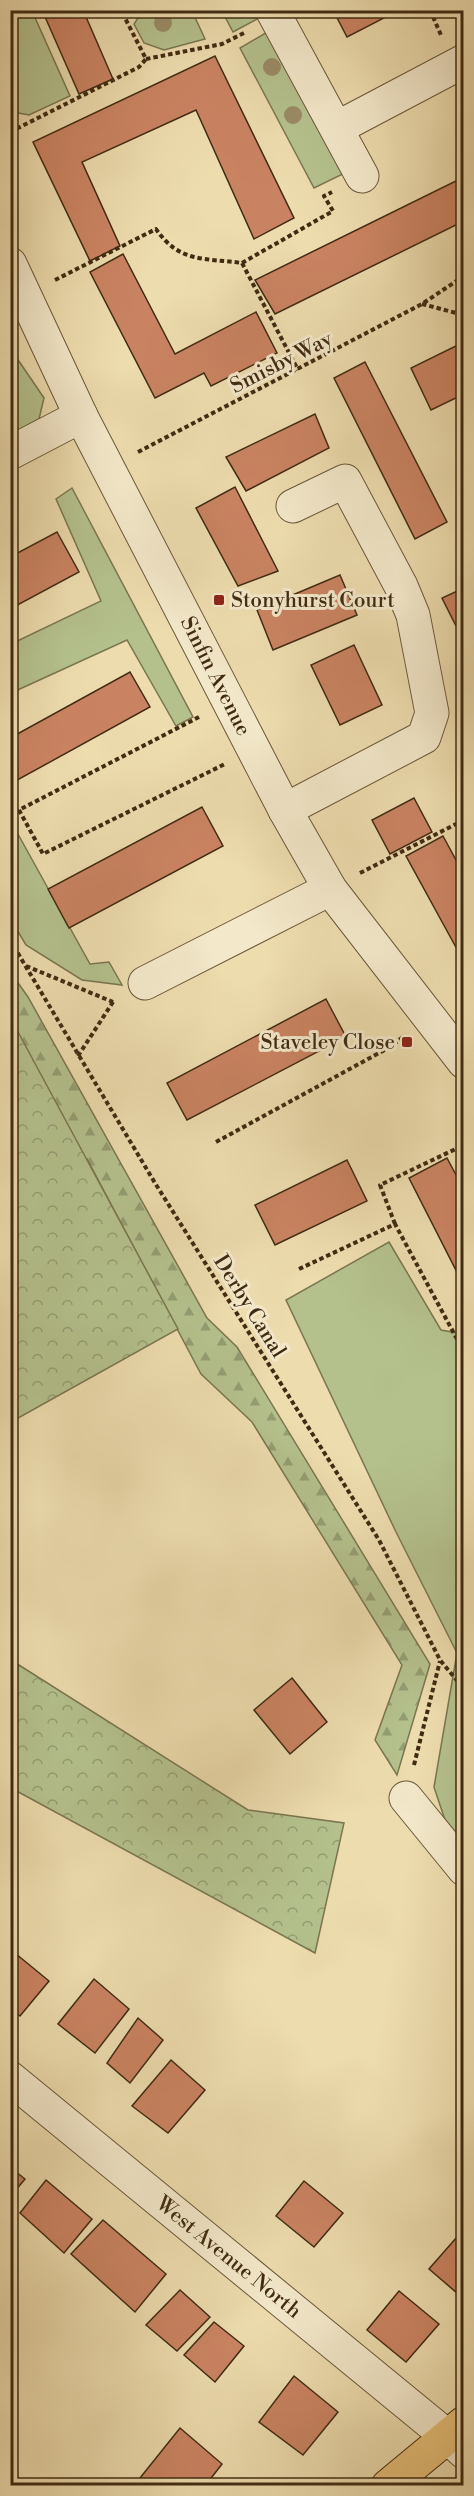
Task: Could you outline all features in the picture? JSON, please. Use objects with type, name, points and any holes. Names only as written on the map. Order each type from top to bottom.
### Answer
[{"type":"main road","points":[[388,2486],[458,2437]]},
{"type":"street","points":[[272,10],[362,176]]},
{"type":"street","points":[[338,128],[464,61]]},
{"type":"street","name":"Sinfin Avenue","points":[[10,264],[81,416],[285,810],[330,889],[464,1062]]},
{"type":"street","points":[[10,453],[81,416]]},
{"type":"street","points":[[285,810],[424,737],[432,712],[413,615],[401,586],[345,481],[293,506]]},
{"type":"street","points":[[145,983],[330,889]]},
{"type":"street","points":[[406,1798],[464,1869]]},
{"type":"street","name":"West Avenue North","points":[[10,2078],[458,2437]]},
{"type":"path","points":[[128,10],[125,18],[129,29],[146,59]]},
{"type":"path","points":[[10,132],[130,72],[146,59],[222,44]]},
{"type":"path","points":[[24,295],[156,229],[166,243],[180,254],[242,263],[333,211],[324,196],[362,176]]},
{"type":"path","points":[[242,263],[298,370]]},
{"type":"path","name":"Smisby Way","points":[[108,467],[422,304],[464,276]]},
{"type":"path","points":[[422,304],[464,315]]},
{"type":"path","points":[[229,702],[20,810],[43,854],[254,750]]},
{"type":"path","points":[[330,889],[464,820]]},
{"type":"path","name":"Derby Canal","points":[[11,941],[78,1056],[379,1540],[440,1660],[464,1689]]},
{"type":"path","points":[[25,966],[113,1002]]},
{"type":"path","points":[[78,1056],[113,1002],[145,983]]},
{"type":"path","points":[[216,1142],[390,1047],[428,1018]]},
{"type":"path","points":[[464,1146],[380,1185],[395,1224],[464,1352]]},
{"type":"path","points":[[299,1269],[395,1224]]},
{"type":"path","points":[[406,1798],[440,1660]]},
{"type":"green space","points":[[143,10],[192,11],[205,39],[164,50],[144,43],[134,24]]},
{"type":"green space","points":[[10,11],[32,11],[70,96],[29,115],[13,112]]},
{"type":"green space","points":[[222,11],[258,11],[261,17],[233,32]]},
{"type":"green space","points":[[269,31],[349,171],[314,188],[240,48]]},
{"type":"green space","points":[[10,348],[44,398],[39,419],[11,435]]},
{"type":"green space","points":[[72,488],[193,717],[176,726],[127,640],[11,693],[11,644],[101,601],[56,499]]},
{"type":"green space","points":[[14,827],[90,964],[109,962],[122,985],[82,980],[26,945],[11,920],[10,828]]},
{"type":"green space","points":[[11,973],[28,997],[207,1318],[237,1347],[430,1664],[397,1775],[375,1740],[402,1665],[252,1422],[201,1374],[87,1159],[11,1179]]},
{"type":"green space","points":[[10,1017],[178,1329],[11,1422],[10,1422]]},
{"type":"green space","points":[[389,1242],[441,1330],[463,1334],[463,1843],[448,1829],[434,1787],[457,1653],[396,1532],[286,1300]]},
{"type":"green space","points":[[11,1660],[248,1810],[344,1823],[315,1953],[11,1788]]},
{"type":"building","points":[[42,10],[83,10],[113,79],[79,94]]},
{"type":"building","points":[[333,10],[380,10],[384,18],[347,37]]},
{"type":"building","points":[[215,56],[294,218],[254,239],[196,110],[82,162],[120,246],[90,261],[33,142]]},
{"type":"building","points":[[464,177],[464,221],[275,314],[255,280]]},
{"type":"building","points":[[123,254],[175,354],[256,312],[277,353],[211,386],[204,373],[155,398],[90,272]]},
{"type":"building","points":[[464,342],[464,394],[431,410],[411,368]]},
{"type":"building","points":[[365,362],[447,522],[415,539],[334,378]]},
{"type":"building","points":[[315,414],[329,448],[246,491],[226,457]]},
{"type":"building","points":[[235,487],[278,571],[238,586],[196,508]]},
{"type":"building","points":[[57,532],[79,572],[10,609],[10,557]]},
{"type":"building","points":[[340,575],[357,615],[273,650],[257,610]]},
{"type":"building","points":[[464,588],[464,642],[442,598]]},
{"type":"building","points":[[354,645],[382,705],[340,725],[311,665]]},
{"type":"building","points":[[130,672],[150,707],[10,784],[10,738]]},
{"type":"building","points":[[414,798],[432,832],[390,854],[372,820]]},
{"type":"building","points":[[202,807],[223,846],[69,928],[48,889]]},
{"type":"building","points":[[443,836],[464,875],[464,962],[406,856]]},
{"type":"building","points":[[326,999],[346,1037],[187,1120],[167,1083]]},
{"type":"building","points":[[447,1158],[464,1190],[464,1286],[409,1178]]},
{"type":"building","points":[[347,1160],[367,1201],[275,1245],[255,1205]]},
{"type":"building","points":[[292,1678],[327,1722],[290,1754],[254,1710]]},
{"type":"building","points":[[10,1949],[49,1981],[20,2016],[10,2008]]},
{"type":"building","points":[[94,1979],[129,2009],[95,2053],[58,2024]]},
{"type":"building","points":[[138,2018],[163,2040],[130,2083],[107,2063]]},
{"type":"building","points":[[171,2060],[205,2090],[168,2133],[132,2106]]},
{"type":"building","points":[[10,2167],[25,2179],[10,2197]]},
{"type":"building","points":[[46,2180],[92,2219],[64,2253],[20,2213]]},
{"type":"building","points":[[304,2181],[343,2213],[314,2247],[276,2216]]},
{"type":"building","points":[[103,2220],[166,2274],[135,2312],[71,2254]]},
{"type":"building","points":[[464,2229],[464,2299],[429,2269]]},
{"type":"building","points":[[180,2290],[210,2317],[177,2351],[146,2325]]},
{"type":"building","points":[[399,2291],[439,2324],[406,2362],[367,2330]]},
{"type":"building","points":[[214,2322],[244,2346],[215,2382],[184,2355]]},
{"type":"building","points":[[294,2376],[338,2412],[303,2455],[259,2422]]},
{"type":"building","points":[[180,2428],[222,2464],[205,2486],[149,2486],[140,2478]]},
{"type":"place","name":"Stonyhurst Court","points":[[219,600]]},
{"type":"place","name":"Staveley Close","points":[[407,1042]]}]
